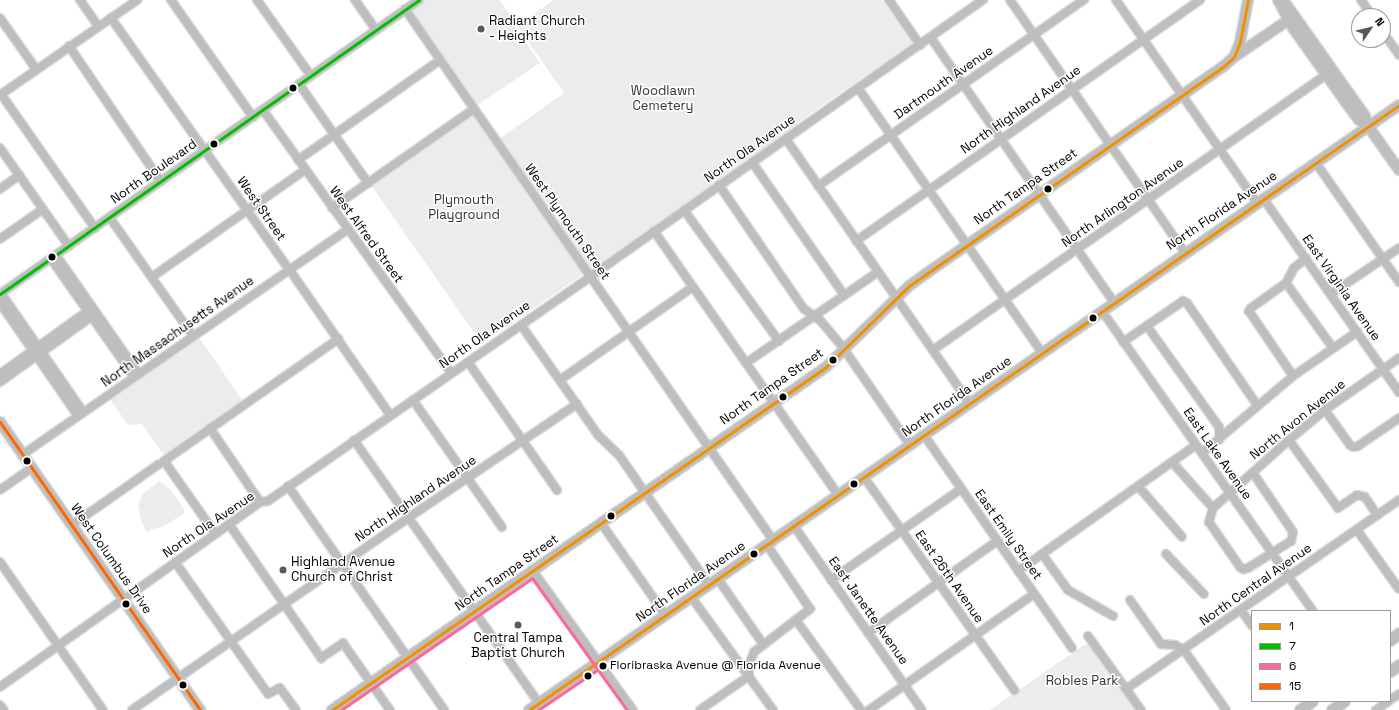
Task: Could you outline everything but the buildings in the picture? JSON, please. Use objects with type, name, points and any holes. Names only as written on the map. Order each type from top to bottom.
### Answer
[{"type":"highway","points":[[1391,639],[1399,633]]},
{"type":"highway","points":[[1300,710],[1311,702]]},
{"type":"highway","points":[[1332,710],[1343,702]]},
{"type":"main road","points":[[1234,57],[1244,31],[1248,0]]},
{"type":"main road","points":[[1278,0],[1365,116],[1368,126],[1399,170]]},
{"type":"main road","points":[[1283,0],[1326,75],[1359,120],[1368,126]]},
{"type":"main road","name":"North Tampa Street","points":[[332,710],[474,611],[533,572],[645,492],[826,367],[909,286],[1038,194],[1292,18]]},
{"type":"main road","name":"North Florida Avenue","points":[[529,710],[1042,354],[1260,200],[1399,105]]},
{"type":"main road","name":"West Columbus Drive","points":[[0,422],[200,710]]},
{"type":"street","points":[[80,0],[98,26]]},
{"type":"street","points":[[95,228],[1,95],[36,69],[137,0]]},
{"type":"street","points":[[171,0],[253,117]]},
{"type":"street","points":[[257,0],[311,76]]},
{"type":"street","points":[[355,0],[376,30]]},
{"type":"street","name":"North Boulevard","points":[[1,292],[110,218],[418,0]]},
{"type":"street","points":[[889,0],[920,44]]},
{"type":"street","name":"North Ola Avenue","points":[[0,687],[260,502],[268,501],[590,277],[983,0]]},
{"type":"street","points":[[1010,0],[1185,253]]},
{"type":"street","name":"Dartmouth Avenue","points":[[818,186],[1084,0]]},
{"type":"street","name":"East Virginia Avenue","points":[[1116,0],[1220,149],[1306,258],[1399,392]]},
{"type":"street","name":"North Highland Avenue","points":[[856,241],[1200,0]]},
{"type":"street","name":"West Plymouth Street","points":[[405,9],[439,61],[474,109],[709,448],[770,543],[810,609],[796,620]]},
{"type":"street","points":[[0,18],[36,69]]},
{"type":"street","name":"West Street","points":[[111,18],[289,269],[390,415]]},
{"type":"street","points":[[931,38],[1001,138],[1076,250],[1114,302]]},
{"type":"street","points":[[1391,44],[1399,55]]},
{"type":"street","points":[[69,46],[161,182]]},
{"type":"street","points":[[298,160],[439,61]]},
{"type":"street","name":"North Arlington Avenue","points":[[933,350],[1326,75]]},
{"type":"street","points":[[299,84],[368,183]]},
{"type":"street","points":[[858,88],[1042,354]]},
{"type":"street","points":[[332,208],[474,109]]},
{"type":"street","name":"West Alfred Street","points":[[263,110],[451,373]]},
{"type":"street","points":[[786,139],[970,404]]},
{"type":"street","points":[[0,148],[69,246]]},
{"type":"street","points":[[752,162],[844,296]]},
{"type":"street","points":[[1316,163],[1399,282]]},
{"type":"street","points":[[152,277],[305,170]]},
{"type":"street","points":[[0,188],[19,175]]},
{"type":"street","points":[[719,185],[804,309],[815,316],[844,350],[910,445]]},
{"type":"street","points":[[0,239],[43,209]]},
{"type":"street","points":[[684,210],[779,341]]},
{"type":"street","points":[[110,218],[193,336]]},
{"type":"street","name":"North Massachusetts Avenue","points":[[22,455],[348,229]]},
{"type":"street","points":[[654,231],[838,495]]},
{"type":"street","points":[[1331,294],[1399,248]]},
{"type":"street","points":[[54,257],[136,375]]},
{"type":"street","points":[[1293,376],[1250,314],[1251,308],[1286,283],[1294,268],[1306,258]]},
{"type":"street","points":[[746,363],[878,272]]},
{"type":"street","points":[[1286,283],[1333,348]]},
{"type":"street","points":[[560,380],[693,287]]},
{"type":"street","points":[[1,292],[38,351],[81,414]]},
{"type":"street","points":[[1122,342],[1183,301],[1187,303],[1258,405]]},
{"type":"street","points":[[0,303],[38,351]]},
{"type":"street","name":"East Lake Avenue","points":[[1102,311],[1122,342],[1231,493],[1312,610]]},
{"type":"street","points":[[0,382],[38,351],[92,312]]},
{"type":"street","points":[[521,325],[598,435],[618,455],[645,492],[709,585]]},
{"type":"street","points":[[1147,326],[1219,427],[1219,440]]},
{"type":"street","points":[[1202,453],[1293,376],[1357,332]]},
{"type":"street","points":[[72,525],[338,339]]},
{"type":"street","points":[[0,374],[38,351]]},
{"type":"street","name":"North Avon Avenue","points":[[1213,508],[1325,410],[1399,358]]},
{"type":"street","points":[[468,362],[557,490]]},
{"type":"street","points":[[413,400],[502,527]]},
{"type":"street","name":"North Highland Avenue","points":[[132,710],[408,518],[577,404]]},
{"type":"street","points":[[1325,410],[1350,445],[1354,446],[1358,446],[1399,418]]},
{"type":"street","points":[[210,428],[260,502]]},
{"type":"street","name":"East Emily Street","points":[[924,436],[1072,648]]},
{"type":"street","points":[[354,440],[539,703]]},
{"type":"street","points":[[1289,440],[1338,508],[1357,495],[1365,497],[1377,515]]},
{"type":"street","points":[[1018,571],[1196,445]]},
{"type":"street","points":[[1172,462],[1213,508],[1209,522],[1240,567],[1248,568],[1273,554],[1291,541],[1294,532],[1253,473]]},
{"type":"street","points":[[162,463],[212,529],[217,533]]},
{"type":"street","points":[[0,490],[32,468]]},
{"type":"street","name":"East 26th Avenue","points":[[864,477],[1014,690]]},
{"type":"street","points":[[288,486],[444,710]]},
{"type":"street","points":[[1138,486],[1182,537]]},
{"type":"street","points":[[831,580],[961,489]]},
{"type":"street","name":"North Central Avenue","points":[[1126,689],[1399,500]]},
{"type":"street","points":[[601,523],[666,616]]},
{"type":"street","points":[[229,524],[321,658],[343,642],[390,710]]},
{"type":"street","name":"East Janette Avenue","points":[[794,526],[922,710]]},
{"type":"street","points":[[1357,530],[1399,589]]},
{"type":"street","points":[[868,633],[939,584],[997,541]]},
{"type":"street","points":[[1042,554],[1068,590],[1113,616]]},
{"type":"street","points":[[1166,554],[1204,594]]},
{"type":"street","points":[[0,562],[103,710]]},
{"type":"street","points":[[175,562],[268,694],[280,688],[296,710]]},
{"type":"street","points":[[533,572],[634,710]]},
{"type":"street","points":[[718,579],[764,644]]},
{"type":"street","points":[[869,710],[1034,594]]},
{"type":"street","points":[[692,598],[773,710]]},
{"type":"street","points":[[1130,600],[1161,644],[1175,645],[1184,650],[1226,710]]},
{"type":"street","points":[[1241,610],[1251,625]]},
{"type":"street","points":[[749,676],[749,664],[754,652],[796,620],[861,710]]},
{"type":"street","points":[[1088,636],[1141,710]]},
{"type":"street","points":[[700,710],[749,676]]},
{"type":"street","points":[[1391,700],[1399,694]]},
{"type":"street","points":[[0,705],[4,710]]},
{"type":"green space","points":[[423,0],[500,0],[515,24],[515,27],[540,63],[476,106],[409,10]]},
{"type":"green space","name":"Woodlawn Cemetery","points":[[553,0],[882,0],[913,43],[810,114],[592,271],[499,139],[564,93],[517,26]]},
{"type":"green space","name":"Plymouth Playground","points":[[469,116],[478,118],[585,273],[482,344],[371,185]]},
{"type":"green space","points":[[198,336],[245,404],[166,458],[142,424],[128,425],[109,398]]},
{"type":"green space","points":[[159,481],[170,489],[184,509],[184,513],[163,527],[152,529],[147,532],[141,521],[138,504],[143,494]]},
{"type":"green space","name":"Robles Park","points":[[1091,644],[1138,710],[990,710],[1084,645]]},
{"type":"transit line","name":"7","points":[[0,294],[419,0]]},
{"type":"transit line","name":"1","points":[[332,710],[826,367],[909,286],[1224,66],[1234,57],[1240,42],[1248,0]]},
{"type":"transit line","name":"1","points":[[529,710],[1399,105]]},
{"type":"transit line","name":"15","points":[[0,422],[200,710]]},
{"type":"transit line","name":"6","points":[[341,710],[532,578],[627,710]]},
{"type":"transit line","name":"6","points":[[538,710],[603,666]]},
{"type":"place","name":"Radiant Church - Heights","points":[[481,29]]},
{"type":"place","name":"Highland Avenue Church of Christ","points":[[283,570]]},
{"type":"place","name":"Central Tampa Baptist Church","points":[[518,625]]},
{"type":"place","name":"Floribraska Avenue @ Florida Avenue","points":[[603,666]]}]
